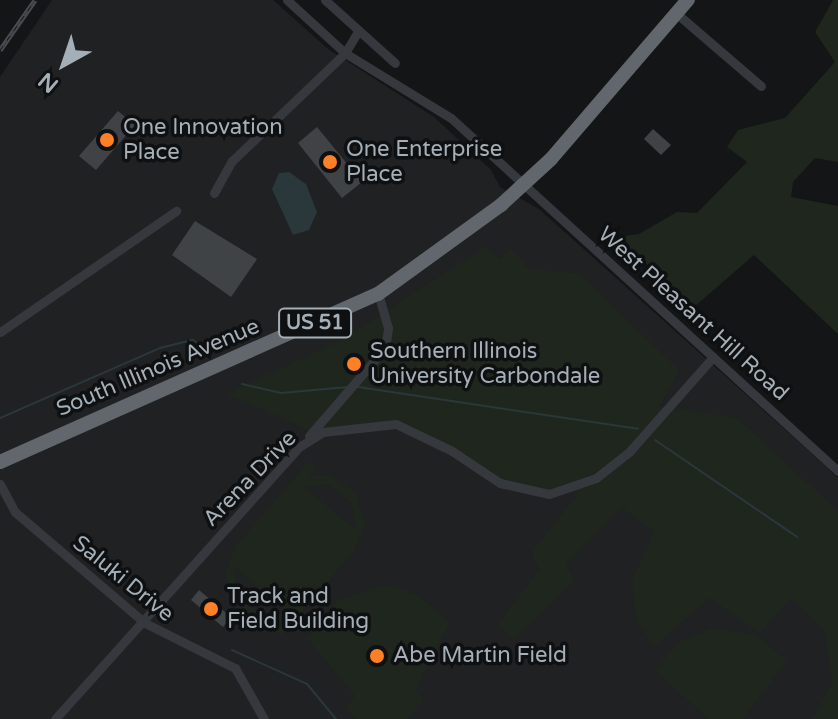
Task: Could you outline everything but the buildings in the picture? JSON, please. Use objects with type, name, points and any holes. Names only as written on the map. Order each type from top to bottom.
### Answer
[{"type":"highway","name":"South Illinois Avenue","points":[[0,462],[378,294],[523,183],[569,140],[688,0]]},
{"type":"street","name":"West Pleasant Hill Road","points":[[287,0],[345,53],[451,118],[838,471]]},
{"type":"street","points":[[325,0],[395,63]]},
{"type":"street","points":[[676,13],[761,86]]},
{"type":"street","points":[[214,193],[232,161],[345,53],[358,31]]},
{"type":"street","points":[[0,332],[176,211]]},
{"type":"street","points":[[299,447],[382,353],[388,328],[378,294]]},
{"type":"street","name":"Arena Drive","points":[[55,719],[145,623],[299,447],[342,428],[396,424],[452,451],[500,483],[549,494],[596,478],[629,452],[713,357]]},
{"type":"street","name":"Saluki Drive","points":[[0,484],[15,512],[145,623],[177,644],[226,660],[264,719]]},
{"type":"shaded area","name":"Southern Illinois University Carbondale","points":[[52,0],[273,0],[328,49],[434,117],[491,170],[500,187],[539,209],[811,453],[838,478],[838,719],[0,719],[0,77]]},
{"type":"shaded area","points":[[833,0],[838,0],[838,162],[815,158],[793,182],[791,197],[838,206],[838,334],[754,255],[694,307],[617,237],[639,234],[677,212],[697,213],[747,162],[727,147],[738,130],[785,118],[835,62],[815,32]]},
{"type":"shaded area","points":[[289,172],[306,184],[317,212],[309,230],[293,235],[272,189],[279,173]]},
{"type":"shaded area","points":[[485,247],[500,259],[511,248],[530,270],[579,273],[679,370],[660,406],[737,418],[838,511],[838,719],[812,719],[832,684],[825,630],[791,599],[760,633],[709,598],[654,647],[636,619],[632,580],[654,532],[621,507],[566,564],[575,580],[514,640],[498,625],[539,569],[531,553],[577,495],[575,488],[525,492],[396,424],[313,432],[227,394],[342,340]]},
{"type":"shaded area","points":[[309,461],[316,466],[309,476],[330,476],[355,491],[365,525],[354,551],[281,636],[275,631],[282,622],[254,619],[236,606],[225,573],[236,546]],"holes":[[[327,484],[352,503],[356,530],[304,487]],[[355,531],[286,612],[268,615],[248,606],[236,588],[235,567],[286,611]]]},
{"type":"shaded area","name":"Abe Martin Field","points":[[385,584],[418,595],[450,623],[415,691],[424,699],[408,719],[357,719],[345,709],[355,696],[307,638],[337,601]]},
{"type":"shaded area","points":[[712,628],[757,635],[787,661],[743,719],[708,719],[655,670],[679,642]]},
{"type":"waterway","points":[[0,418],[160,348],[193,340],[211,353]]},
{"type":"waterway","points":[[242,384],[281,393],[348,387]]},
{"type":"waterway","points":[[358,387],[638,429]]},
{"type":"waterway","points":[[655,440],[797,537]]},
{"type":"waterway","points":[[232,650],[307,684],[336,719]]},
{"type":"railway","points":[[0,50],[35,0]]},
{"type":"place","name":"One Innovation Place","points":[[107,140]]},
{"type":"place","name":"One Enterprise Place","points":[[330,162]]},
{"type":"place","name":"Southern Illinois University Carbondale","points":[[354,364]]},
{"type":"place","name":"Track and Field Building","points":[[211,609]]},
{"type":"place","name":"Abe Martin Field","points":[[377,656]]}]
